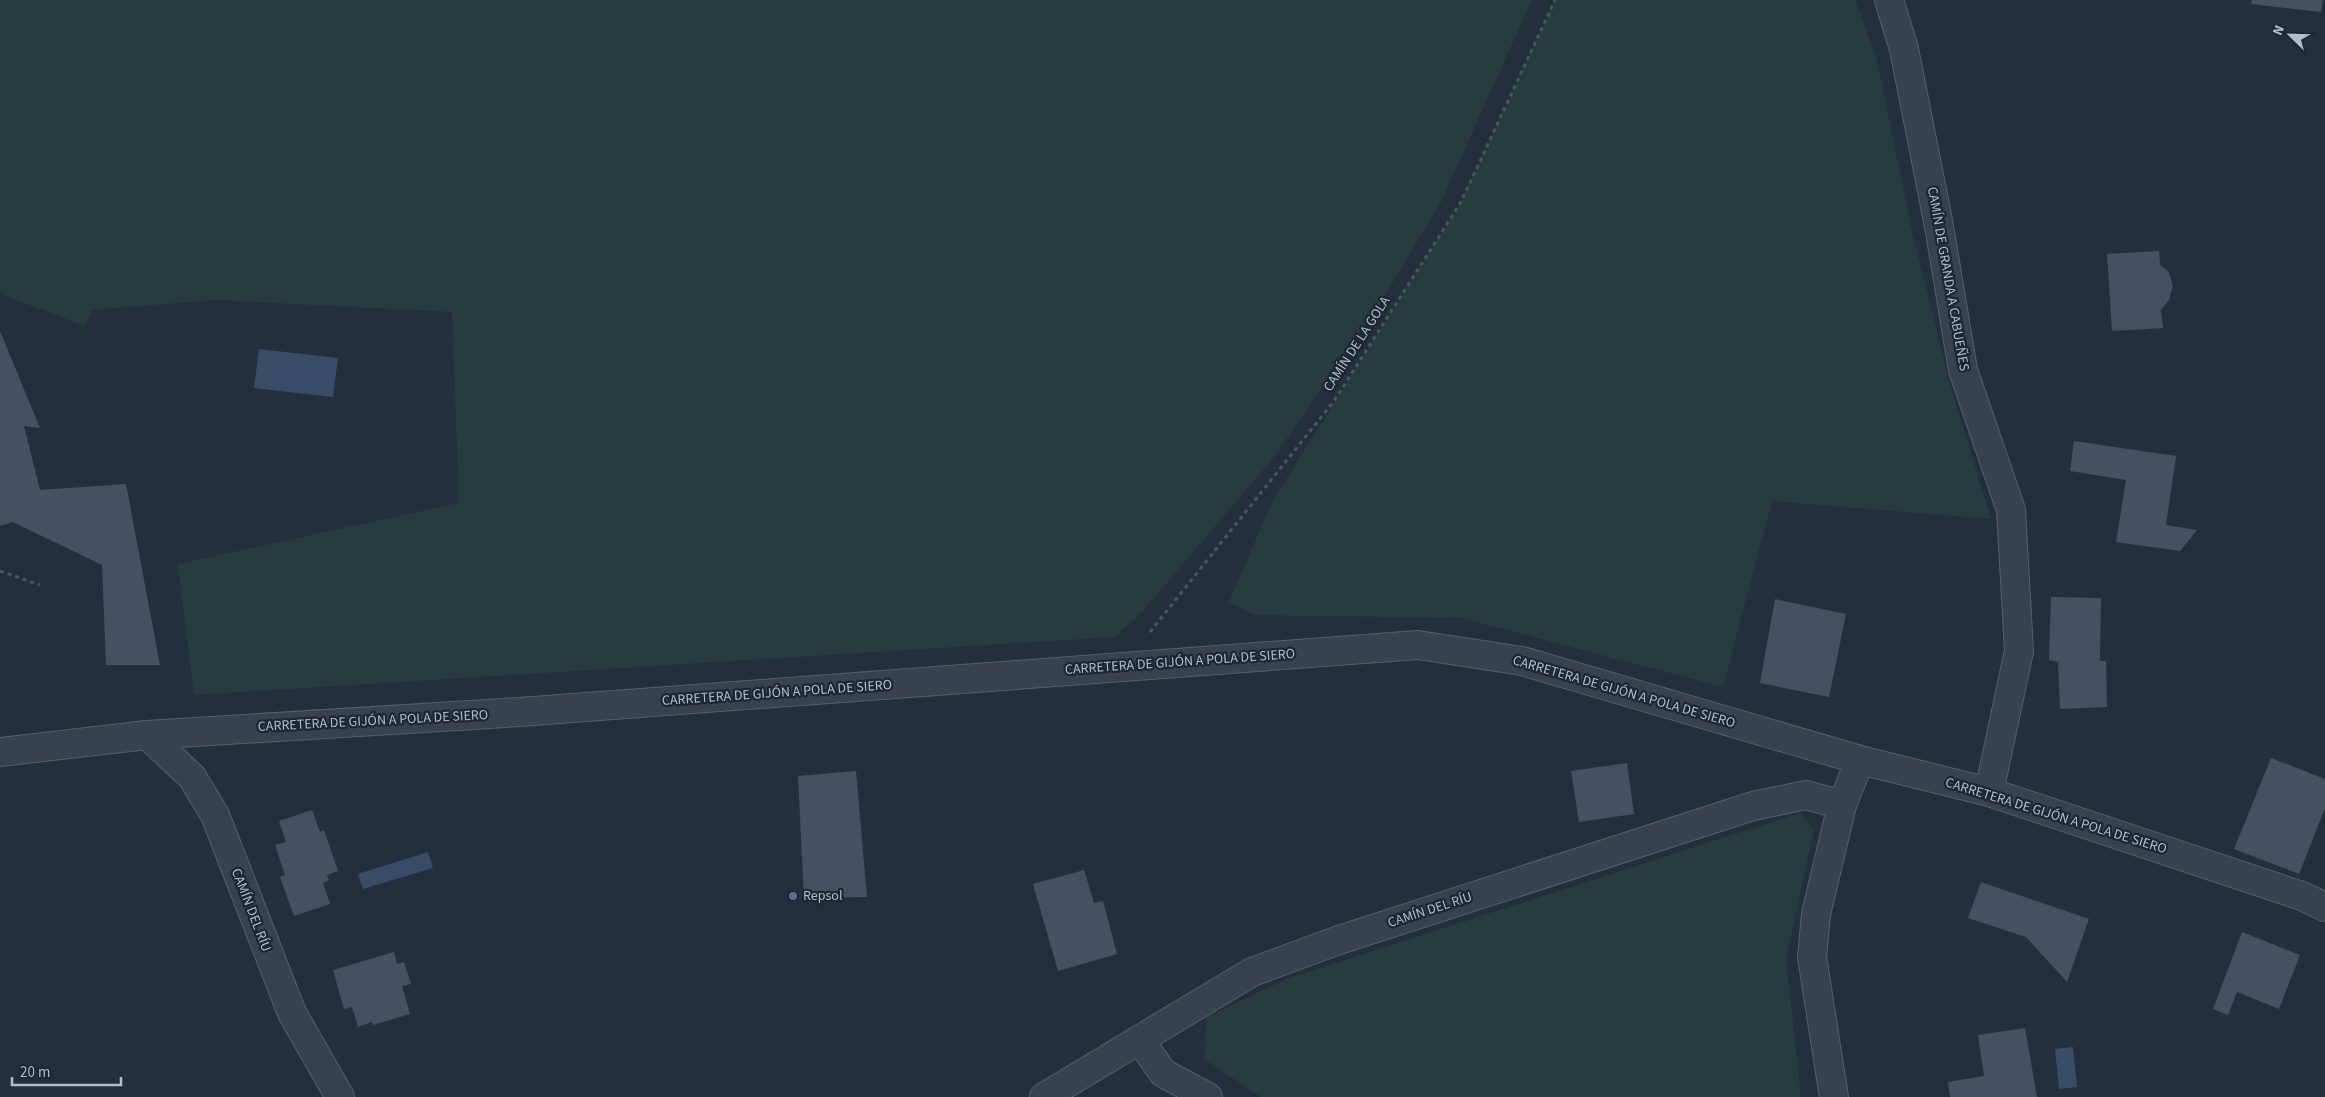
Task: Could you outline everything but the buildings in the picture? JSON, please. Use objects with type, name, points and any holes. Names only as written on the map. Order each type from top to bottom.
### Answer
[{"type":"street","name":"CAMÍN DE GRANDA A CABUEÑES","points":[[1889,0],[1904,49],[1939,226],[1963,370],[2011,510],[2019,651],[1989,792]]},
{"type":"street","name":"CARRETERA DE GIJÓN A POLA DE SIERO","points":[[0,752],[147,735],[520,712],[1418,645],[1522,661],[1860,760],[1989,792],[2302,896],[2325,907]]},
{"type":"street","name":"CAMÍN DEL RÍU","points":[[147,735],[192,777],[215,814],[292,1013],[340,1097]]},
{"type":"street","points":[[1834,1097],[1812,957],[1816,914],[1842,805],[1860,760]]},
{"type":"street","name":"CAMÍN DEL RÍU","points":[[1044,1097],[1252,972],[1339,940],[1753,806],[1806,795],[1842,805]]},
{"type":"street","points":[[1140,1040],[1163,1074],[1208,1097]]},
{"type":"path","name":"CAMÍN DE LA GOLA","points":[[1125,666],[1163,613],[1334,401],[1462,202],[1555,0]]},
{"type":"path","points":[[0,571],[40,585]]},
{"type":"green space","points":[[0,0],[1532,0],[1441,202],[1375,312],[1271,461],[1142,612],[1115,637],[194,695],[178,564],[459,503],[452,312],[215,300],[92,310],[85,326],[3,295],[0,291]]},
{"type":"green space","points":[[1555,0],[1855,0],[1876,56],[1911,227],[1950,384],[1991,519],[1772,501],[1723,687],[1462,618],[1254,615],[1229,602],[1273,500],[1461,202]]},
{"type":"green space","points":[[1800,813],[1814,830],[1786,958],[1801,1097],[1261,1097],[1204,1059],[1207,1017],[1289,978]]},
{"type":"water","points":[[259,349],[338,358],[333,397],[254,388]]},
{"type":"water","points":[[428,852],[433,868],[363,889],[358,874]]},
{"type":"water","points":[[2073,1047],[2077,1087],[2059,1089],[2055,1049]]},
{"type":"place","name":"Repsol","points":[[793,896]]}]
